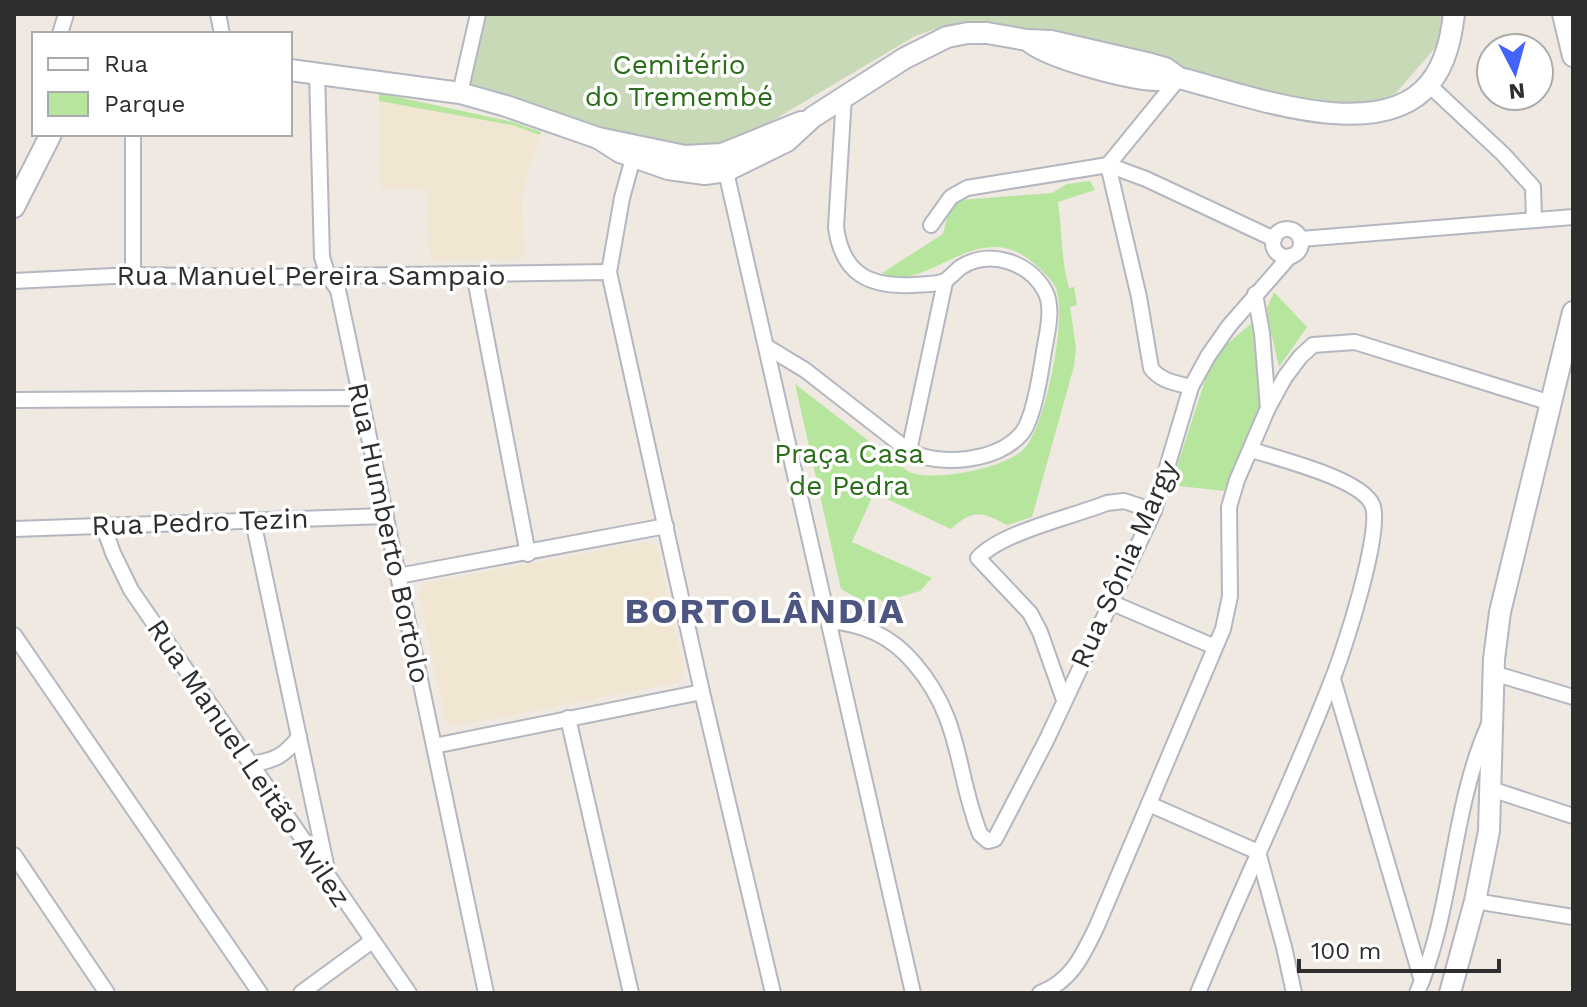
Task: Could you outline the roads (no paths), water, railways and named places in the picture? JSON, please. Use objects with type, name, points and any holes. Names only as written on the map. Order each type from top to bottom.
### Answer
[{"type":"main road","points":[[598,138],[633,158],[705,174],[724,162],[787,141],[813,117],[905,58],[947,37],[987,33],[1027,40],[1046,53],[1070,61],[1142,78],[1159,81],[1179,78],[1290,106],[1357,115],[1383,112],[1401,106],[1429,85],[1445,58],[1454,14]]},
{"type":"main road","points":[[1563,14],[1573,56]]},
{"type":"main road","points":[[292,70],[460,93],[598,138],[724,162]]},
{"type":"main road","points":[[14,207],[45,136]]},
{"type":"main road","points":[[1450,993],[1475,901],[1489,831],[1493,673],[1500,612],[1573,312]]},
{"type":"street","points":[[460,93],[478,14]]},
{"type":"street","name":"Rua Humberto Bortolo","points":[[317,73],[322,257],[328,276],[338,290],[486,993]]},
{"type":"street","points":[[1108,165],[1179,78]]},
{"type":"street","points":[[1429,85],[1503,154],[1533,187],[1534,220]]},
{"type":"street","points":[[767,347],[805,370],[909,451],[927,460],[949,461],[991,452],[1010,444],[1023,431],[1048,330],[1048,301],[1038,281],[1010,261],[993,258],[977,260],[961,268],[945,282],[894,286],[877,284],[863,277],[845,257],[838,243],[836,227],[844,96]]},
{"type":"street","points":[[133,136],[133,275]]},
{"type":"street","points":[[633,158],[622,198],[609,272],[702,692],[773,993]]},
{"type":"street","points":[[724,162],[913,993]]},
{"type":"street","points":[[1108,165],[1117,212],[1134,271],[1151,368],[1166,380],[1191,387]]},
{"type":"street","points":[[931,225],[951,197],[967,188],[1108,165],[1146,179],[1274,239]]},
{"type":"street","points":[[1290,256],[1277,252],[1274,239],[1279,231],[1288,229],[1296,232],[1301,239],[1573,217]]},
{"type":"street","name":"Rua Sônia Margy","points":[[829,621],[850,623],[884,636],[908,656],[927,678],[942,701],[952,729],[980,834],[992,841],[1024,785],[1154,511],[1191,387],[1208,356],[1255,294],[1290,256],[1298,252],[1301,239]]},
{"type":"street","name":"Rua Manuel Pereira Sampaio","points":[[14,281],[133,275],[609,272]]},
{"type":"street","points":[[474,274],[528,554]]},
{"type":"street","points":[[909,451],[945,282]]},
{"type":"street","points":[[1255,294],[1261,323],[1268,408]]},
{"type":"street","points":[[1040,993],[1064,980],[1077,965],[1097,926],[1223,629],[1230,596],[1229,507],[1237,480],[1268,408],[1300,357],[1313,345],[1355,342],[1551,403]]},
{"type":"street","points":[[14,400],[361,398]]},
{"type":"street","points":[[1198,993],[1333,679],[1369,555],[1376,516],[1372,503],[1361,491],[1252,450]]},
{"type":"street","points":[[1064,700],[1030,613],[978,558],[995,544],[1107,503],[1124,501],[1154,511]]},
{"type":"street","name":"Rua Pedro Tezin","points":[[14,529],[386,516]]},
{"type":"street","points":[[253,521],[328,875]]},
{"type":"street","name":"Rua Manuel Leitão Avilez","points":[[103,525],[131,590],[409,993]]},
{"type":"street","points":[[398,576],[666,526]]},
{"type":"street","points":[[1110,602],[1215,647]]},
{"type":"street","points":[[14,635],[260,993]]},
{"type":"street","points":[[1493,673],[1573,697]]},
{"type":"street","points":[[1333,679],[1419,987]]},
{"type":"street","points":[[434,746],[702,692]]},
{"type":"street","points":[[1419,987],[1438,934],[1469,777],[1493,714]]},
{"type":"street","points":[[568,718],[631,993]]},
{"type":"street","points":[[251,764],[277,760],[288,752],[299,737]]},
{"type":"street","points":[[1491,789],[1573,816]]},
{"type":"street","points":[[1149,804],[1258,852]]},
{"type":"street","points":[[1258,852],[1294,993]]},
{"type":"street","points":[[14,855],[107,993]]},
{"type":"street","points":[[1475,901],[1573,917]]},
{"type":"street","points":[[301,993],[372,941]]},
{"type":"district","name":"BORTOLÂNDIA","points":[[765,611]]},
{"type":"park label","name":"Cemitério do Tremembé","points":[[679,80]]},
{"type":"park label","name":"Praça Casa de Pedra","points":[[849,469]]}]
